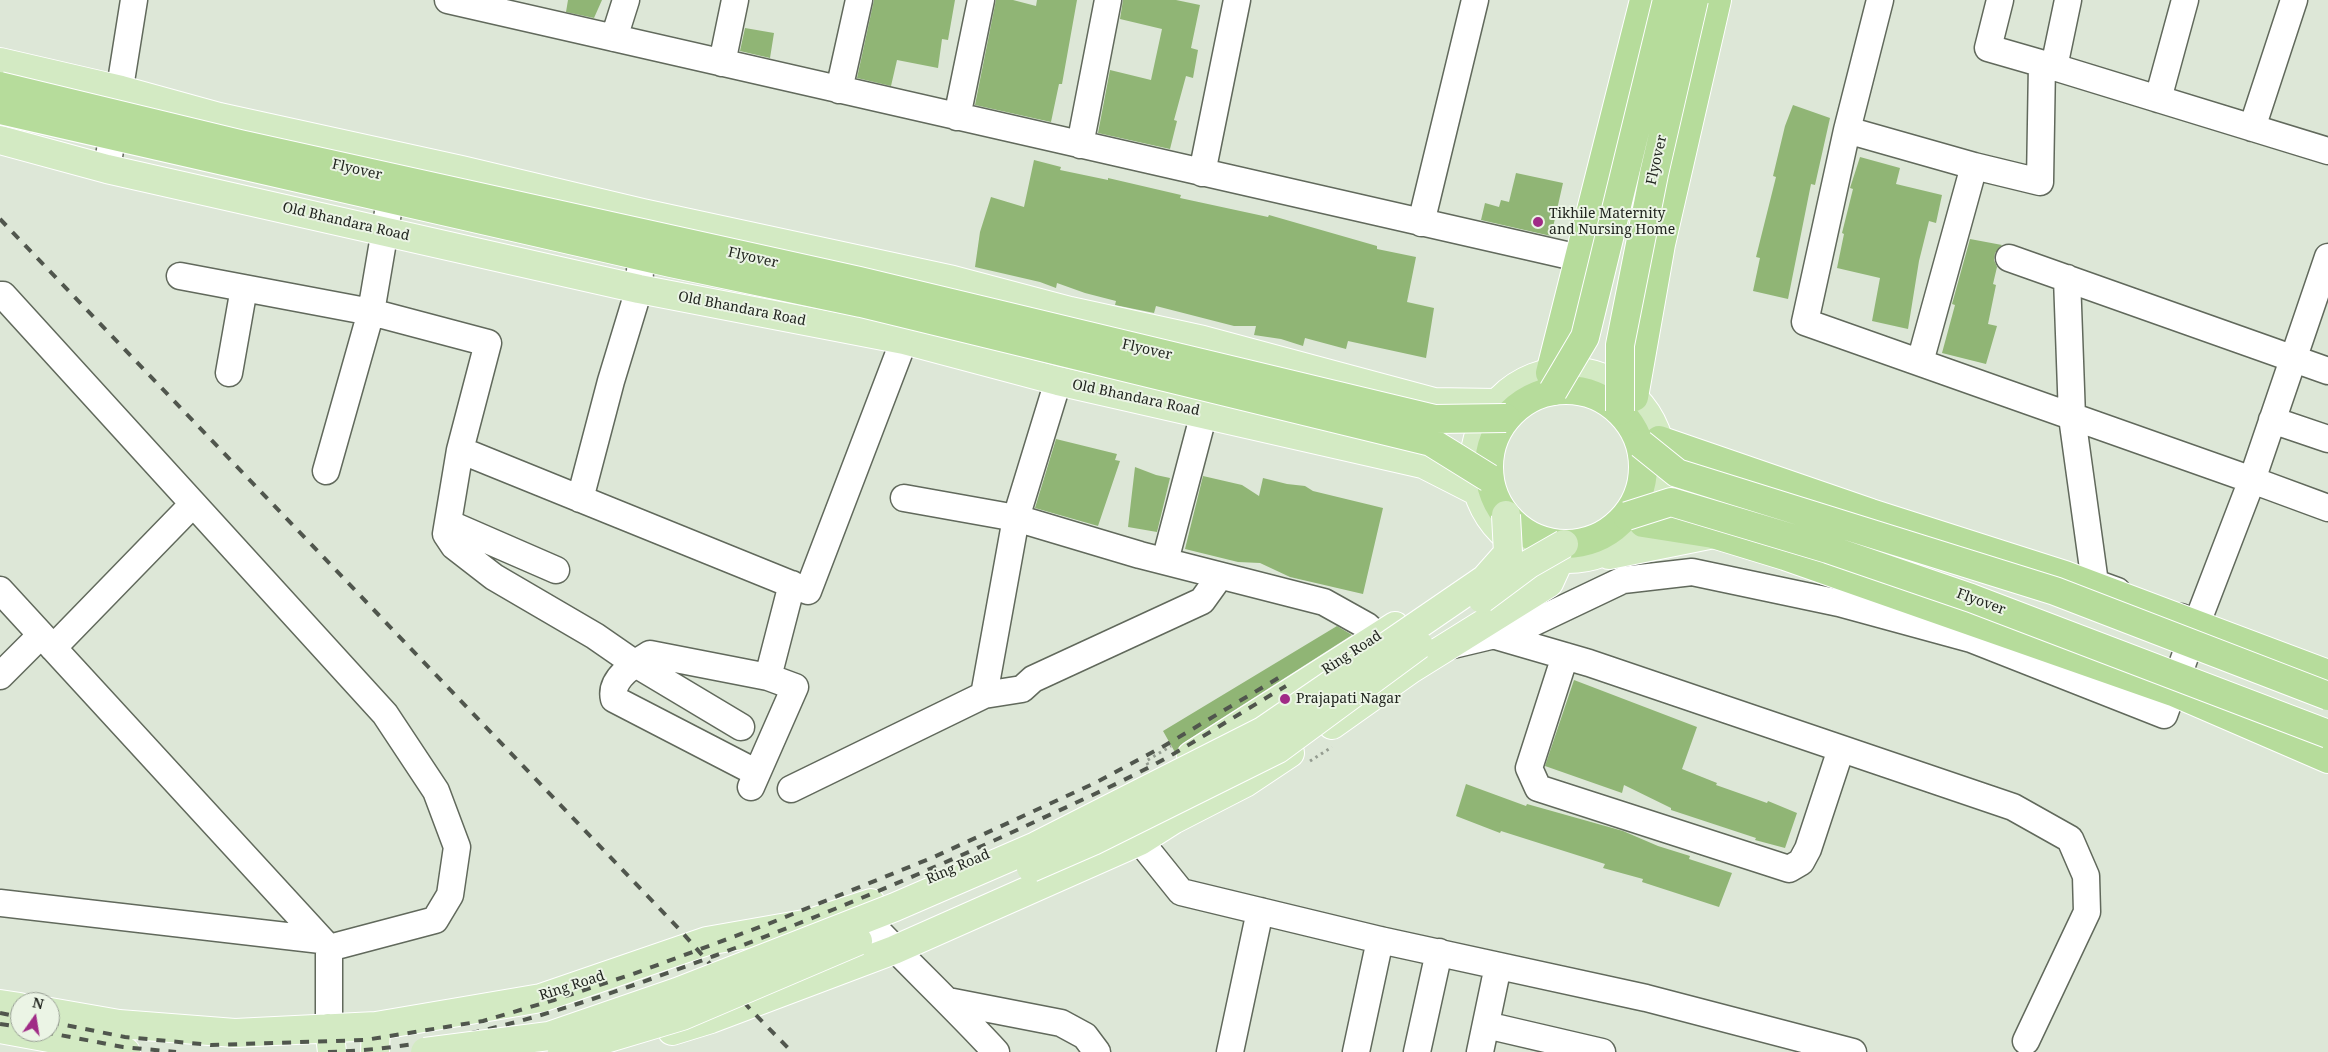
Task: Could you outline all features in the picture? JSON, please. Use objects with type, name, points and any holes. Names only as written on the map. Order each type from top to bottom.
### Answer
[{"type":"highway","points":[[1552,382],[1579,258],[1644,0]]},
{"type":"highway","name":"Flyover","points":[[0,86],[240,144],[850,279],[1435,419],[1501,411],[1519,405],[1535,396],[1552,382],[1585,337],[1667,0]]},
{"type":"highway","name":"Flyover","points":[[1694,0],[1654,174],[1620,344],[1627,404],[1633,426],[1677,473],[2055,592],[2328,696]]},
{"type":"highway","points":[[1627,404],[1661,244],[1717,0]]},
{"type":"highway","name":"Flyover","points":[[0,110],[652,258],[861,303],[1431,442],[1484,485],[1495,498],[1502,522],[1542,540],[1558,562],[1587,541],[1671,502],[1828,549],[1980,601],[2328,734]]},
{"type":"highway","name":"Flyover","points":[[1552,382],[1627,404]]},
{"type":"highway","name":"Flyover","points":[[1484,485],[1501,411]]},
{"type":"highway","points":[[1650,442],[2065,575],[2197,623],[2328,674]]},
{"type":"highway","name":"Flyover","points":[[1635,519],[1650,442]]},
{"type":"highway","points":[[1851,579],[1871,513]]},
{"type":"highway","points":[[1635,519],[1713,534],[1785,556],[2173,692],[2328,759]]},
{"type":"main road","points":[[0,62],[121,90],[219,117],[643,213],[953,280],[1070,311],[1203,340],[1434,402],[1501,411]]},
{"type":"main road","name":"Old Bhandara Road","points":[[0,140],[106,169],[385,230],[639,289],[904,340],[1058,381],[1423,464],[1484,485]]},
{"type":"main road","name":"Ring Road","points":[[60,1014],[119,1024],[330,1040],[376,1039],[541,998],[707,941],[810,923],[857,909],[1092,811],[1155,780],[1433,602],[1498,555],[1502,522]]},
{"type":"main road","name":"Ring Road","points":[[425,1052],[549,1036],[677,992],[868,918],[1036,846],[1263,732],[1484,578],[1508,553],[1502,522]]},
{"type":"main road","points":[[605,1051],[711,1019],[894,950],[1140,841],[1173,820],[1246,783],[1448,645],[1558,562],[1713,534]]},
{"type":"main road","name":"Ring Road","points":[[562,1052],[682,1016],[1093,841],[1278,749],[1530,564],[1558,562]]},
{"type":"main road","points":[[0,1029],[126,1052]]},
{"type":"street","points":[[106,169],[121,90],[134,0]]},
{"type":"street","points":[[448,0],[513,7],[614,38],[1579,258]]},
{"type":"street","points":[[614,38],[626,0]]},
{"type":"street","points":[[722,63],[735,0]]},
{"type":"street","points":[[839,90],[858,0]]},
{"type":"street","points":[[957,117],[981,0]]},
{"type":"street","points":[[1080,145],[1108,0]]},
{"type":"street","points":[[1202,173],[1237,0]]},
{"type":"street","points":[[1420,223],[1475,0]]},
{"type":"street","points":[[1880,0],[1848,130],[1805,322],[2328,508]]},
{"type":"street","points":[[2000,0],[1988,48],[2328,151]]},
{"type":"street","points":[[1848,130],[1974,166],[2040,182],[2048,65],[2068,0]]},
{"type":"street","points":[[2158,99],[2184,0]]},
{"type":"street","points":[[2252,128],[2294,0]]},
{"type":"street","points":[[326,471],[371,312],[398,156]]},
{"type":"street","points":[[1920,362],[1974,166]]},
{"type":"street","points":[[580,499],[611,381],[639,289],[643,213]]},
{"type":"street","points":[[2009,258],[2328,371]]},
{"type":"street","points":[[1448,645],[1496,636],[1520,629],[1624,580],[1692,572],[1839,603],[1971,639],[2164,715],[2252,480],[2293,358],[2320,303],[2327,262]]},
{"type":"street","points":[[460,450],[808,591],[904,340],[917,318],[920,274]]},
{"type":"street","points":[[180,276],[371,312],[488,343],[460,450],[446,534],[454,546],[494,577],[595,636],[634,664],[741,727]]},
{"type":"street","points":[[2067,278],[2072,418],[2095,583],[2197,623]]},
{"type":"street","points":[[229,373],[244,288]]},
{"type":"street","points":[[0,295],[3,295],[385,714],[436,791],[457,847],[450,896],[435,920],[325,944],[0,903]]},
{"type":"street","points":[[984,695],[1016,518],[1058,381],[1070,311]]},
{"type":"street","points":[[1165,561],[1204,413]]},
{"type":"street","points":[[2272,420],[2328,439]]},
{"type":"street","points":[[904,498],[1016,518],[1165,561],[1324,602],[1367,626],[1378,636]]},
{"type":"street","points":[[0,676],[47,641],[193,504]]},
{"type":"street","points":[[448,523],[556,570]]},
{"type":"street","points":[[791,789],[984,695],[1022,688],[1033,679],[1202,602],[1220,576]]},
{"type":"street","points":[[768,677],[792,584]]},
{"type":"street","points":[[0,590],[325,944],[330,1040]]},
{"type":"street","points":[[1496,636],[1566,656],[2013,808],[2070,839],[2086,876],[2087,912],[2026,1040]]},
{"type":"street","points":[[650,654],[768,677],[795,687],[754,780],[614,699],[614,685],[634,664],[650,654]]},
{"type":"street","points":[[1566,656],[1530,768],[1538,788],[1788,869],[1801,862],[1808,849],[1840,749]]},
{"type":"street","points":[[1140,841],[1181,892],[1380,940],[1646,998],[1853,1052]]},
{"type":"street","points":[[857,909],[894,950],[948,1001],[996,1052]]},
{"type":"street","points":[[1230,1052],[1260,911]]},
{"type":"street","points":[[1356,1052],[1380,940]]},
{"type":"street","points":[[1417,1052],[1439,952]]},
{"type":"street","points":[[1480,1052],[1498,966]]},
{"type":"street","points":[[948,1001],[1062,1023],[1084,1036],[1097,1052]]},
{"type":"street","points":[[1486,1025],[1602,1052]]},
{"type":"building","points":[[568,0],[602,0],[594,18],[566,12]]},
{"type":"building","points":[[874,0],[955,0],[948,40],[942,39],[938,68],[897,60],[891,86],[857,78]]},
{"type":"building","points":[[996,0],[1013,0],[1036,6],[1037,0],[1077,0],[1062,84],[1059,84],[1051,122],[975,105]]},
{"type":"building","points":[[1123,0],[1176,0],[1200,5],[1191,48],[1198,50],[1193,78],[1186,76],[1174,120],[1177,121],[1170,149],[1098,133],[1110,70],[1151,80],[1162,29],[1120,19]]},
{"type":"building","points":[[745,28],[774,33],[770,58],[740,51]]},
{"type":"building","points":[[1793,105],[1830,118],[1815,185],[1811,184],[1788,299],[1753,291],[1760,258],[1756,257],[1776,177],[1773,176],[1785,126]]},
{"type":"building","points":[[1860,157],[1900,168],[1896,184],[1942,195],[1936,223],[1929,221],[1919,261],[1908,329],[1872,321],[1880,278],[1837,268],[1844,234],[1842,233],[1853,189],[1850,188]]},
{"type":"building","points":[[1034,160],[1061,167],[1060,170],[1108,180],[1108,178],[1181,195],[1180,198],[1268,217],[1269,215],[1377,246],[1377,249],[1416,257],[1407,302],[1434,308],[1426,358],[1348,341],[1346,349],[1305,338],[1303,346],[1281,339],[1254,335],[1256,326],[1234,326],[1156,306],[1154,313],[1115,305],[1116,301],[1057,283],[1056,288],[1040,282],[975,267],[980,232],[991,197],[1024,207]]},
{"type":"building","points":[[1516,173],[1563,183],[1551,236],[1481,220],[1485,203],[1499,207],[1501,200],[1509,202]]},
{"type":"building","points":[[1970,239],[2002,245],[1995,253],[1994,260],[1997,267],[1993,284],[1996,285],[1988,324],[1997,326],[1986,364],[1942,353],[1955,305],[1952,304]]},
{"type":"building","points":[[1056,439],[1117,454],[1115,460],[1120,461],[1098,526],[1035,508]]},
{"type":"building","points":[[1135,467],[1170,478],[1157,532],[1128,527]]},
{"type":"building","points":[[1203,476],[1242,485],[1259,496],[1263,478],[1305,486],[1313,491],[1383,508],[1363,594],[1290,577],[1260,563],[1238,562],[1185,549]]},
{"type":"building","points":[[1337,626],[1352,635],[1183,743],[1176,754],[1163,731]]},
{"type":"building","points":[[1574,680],[1697,727],[1682,769],[1717,783],[1716,785],[1767,803],[1768,801],[1797,813],[1785,848],[1755,840],[1756,838],[1671,810],[1671,808],[1624,785],[1622,793],[1545,766]]},
{"type":"building","points":[[1466,784],[1526,806],[1527,804],[1623,831],[1658,846],[1690,856],[1689,859],[1732,873],[1719,907],[1642,882],[1643,879],[1603,868],[1605,864],[1501,831],[1500,833],[1456,816]]},
{"type":"railway","points":[[0,219],[680,930],[750,1009],[792,1052]]},
{"type":"railway","points":[[60,1024],[125,1037],[211,1045],[365,1040],[483,1021],[633,974],[768,924],[934,857],[1097,782],[1164,746],[1280,677]]},
{"type":"railway","points":[[328,1052],[378,1049],[427,1042],[524,1020],[620,990],[754,941],[913,876],[1101,791],[1170,756],[1286,686]]},
{"type":"railway","points":[[0,1013],[10,1015]]},
{"type":"railway","points":[[0,1024],[10,1026]]},
{"type":"railway","points":[[60,1035],[123,1047],[176,1052]]},
{"type":"place","name":"Tikhile Maternity and Nursing Home","points":[[1538,222]]},
{"type":"place","name":"Prajapati Nagar","points":[[1285,699]]}]
